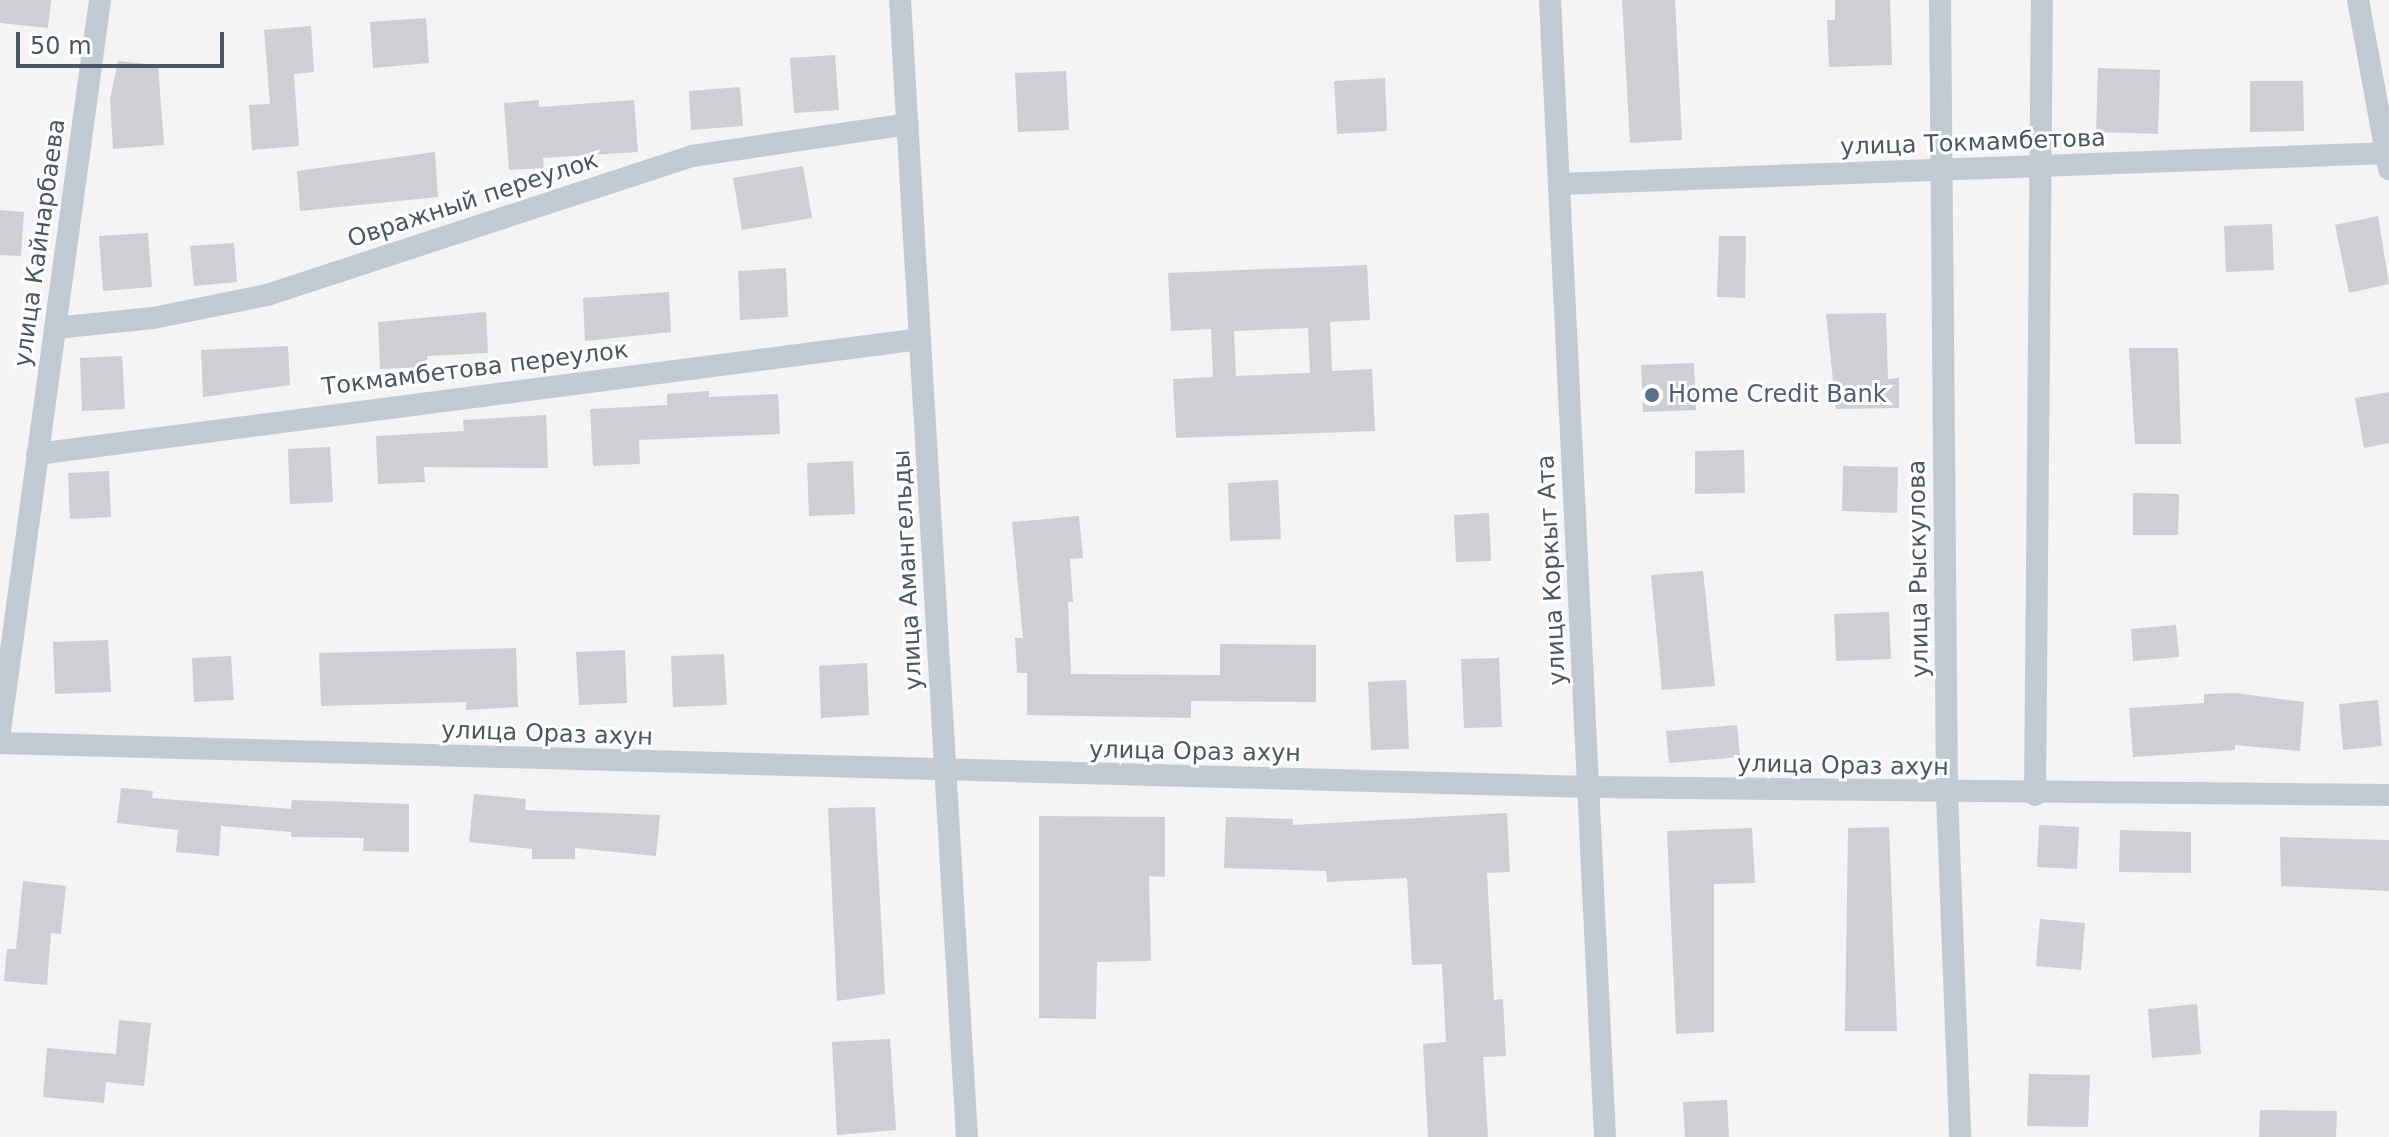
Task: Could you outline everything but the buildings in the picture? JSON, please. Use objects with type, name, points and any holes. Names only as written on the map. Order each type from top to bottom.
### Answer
[{"type":"street","name":"улица Кайнарбаева","points":[[0,731],[100,0]]},
{"type":"street","name":"улица Амангельды","points":[[900,0],[967,1137]]},
{"type":"street","name":"улица Коркыт Ата","points":[[1550,0],[1605,1137]]},
{"type":"street","name":"улица Рыскулова","points":[[1940,0],[1947,794],[1960,1137]]},
{"type":"street","points":[[2035,795],[2042,0]]},
{"type":"street","points":[[2358,0],[2388,159]]},
{"type":"street","name":"Овражный переулок","points":[[55,328],[153,318],[267,295],[692,156],[908,124]]},
{"type":"street","name":"улица Токмамбетова","points":[[1559,184],[2042,166],[2388,159]]},
{"type":"street","name":"Токмамбетова переулок","points":[[37,454],[920,339]]},
{"type":"street","name":"улица Ораз ахун","points":[[0,743],[946,772],[1588,787],[2035,795],[2389,795]]},
{"type":"place","name":"Home Credit Bank","points":[[1652,395]]}]
